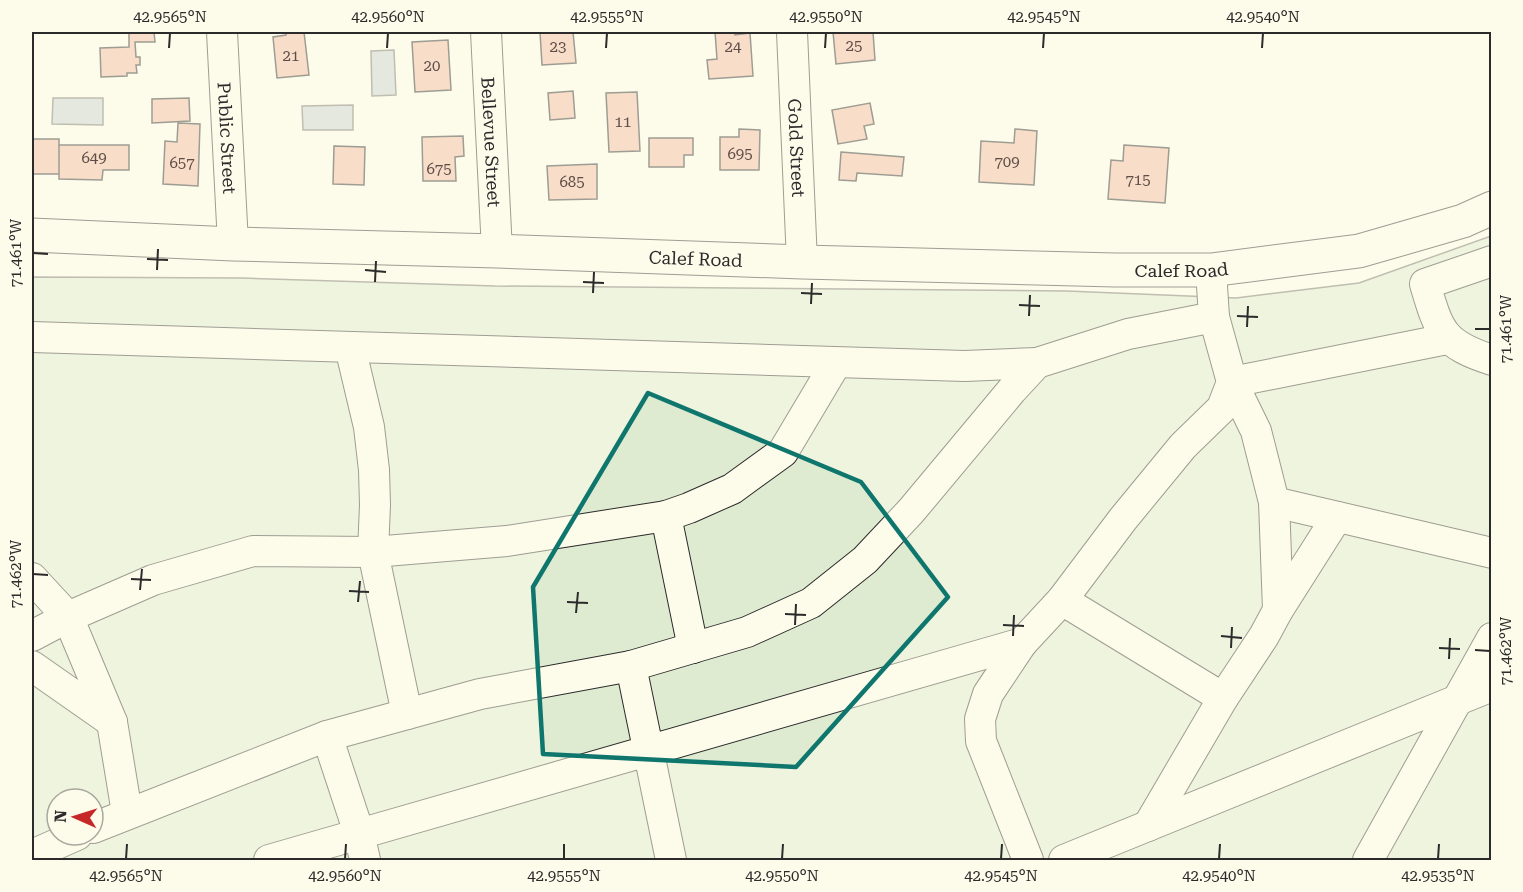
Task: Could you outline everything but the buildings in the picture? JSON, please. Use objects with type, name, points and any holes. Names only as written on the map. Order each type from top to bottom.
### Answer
[{"type":"main road","name":"Calef Road","points":[[32,235],[233,244],[802,262],[1211,270],[1359,251],[1463,221],[1491,208]]},
{"type":"street","name":"Public Street","points":[[222,32],[233,244]]},
{"type":"street","name":"Bellevue Street","points":[[486,32],[497,251]]},
{"type":"street","name":"Gold Street","points":[[792,32],[802,262]]},
{"type":"street","points":[[1491,261],[1425,284],[1437,321],[1448,339],[1472,353],[1491,360]]},
{"type":"street","points":[[1211,270],[1214,316],[1232,382],[1256,430],[1274,502],[1278,610]]},
{"type":"street","points":[[32,338],[965,366],[1037,363],[1128,334],[1214,316]]},
{"type":"street","points":[[1232,382],[1448,339]]},
{"type":"street","points":[[350,347],[369,427],[374,470],[373,552],[407,714]]},
{"type":"street","points":[[32,636],[68,616],[153,580],[253,551],[373,552],[507,541],[666,516],[732,489],[783,452],[836,363]]},
{"type":"street","points":[[105,823],[327,736],[480,694],[632,666],[747,632],[810,603],[865,560],[911,511],[1037,363]]},
{"type":"street","points":[[1028,861],[981,741],[980,719],[988,694],[1022,644],[1062,600],[1123,519],[1183,446],[1222,408],[1232,382]]},
{"type":"street","points":[[1274,502],[1491,553]]},
{"type":"street","points":[[666,516],[693,648]]},
{"type":"street","points":[[1148,826],[1223,698],[1337,517]]},
{"type":"street","points":[[32,578],[68,616],[112,722],[128,813]]},
{"type":"street","points":[[1062,600],[1223,698]]},
{"type":"street","points":[[1368,861],[1491,638]]},
{"type":"street","points":[[269,861],[362,847],[648,750],[1022,644]]},
{"type":"street","points":[[32,666],[112,722]]},
{"type":"street","points":[[632,666],[671,861]]},
{"type":"street","points":[[1064,861],[1491,686]]},
{"type":"street","points":[[327,736],[362,847]]},
{"type":"street","points":[[32,855],[50,847]]},
{"type":"highlighted area","points":[[648,393],[861,482],[948,597],[796,767],[543,754],[533,587]]},
{"type":"green space","points":[[1491,236],[1491,860],[32,860],[32,277],[242,278],[495,286],[1067,291],[1236,298],[1359,283]]},
{"type":"shaded area","points":[[394,50],[396,95],[372,96],[371,51]]},
{"type":"shaded area","points":[[53,98],[103,98],[103,125],[52,124]]},
{"type":"shaded area","points":[[353,105],[353,130],[303,130],[302,106]]}]
